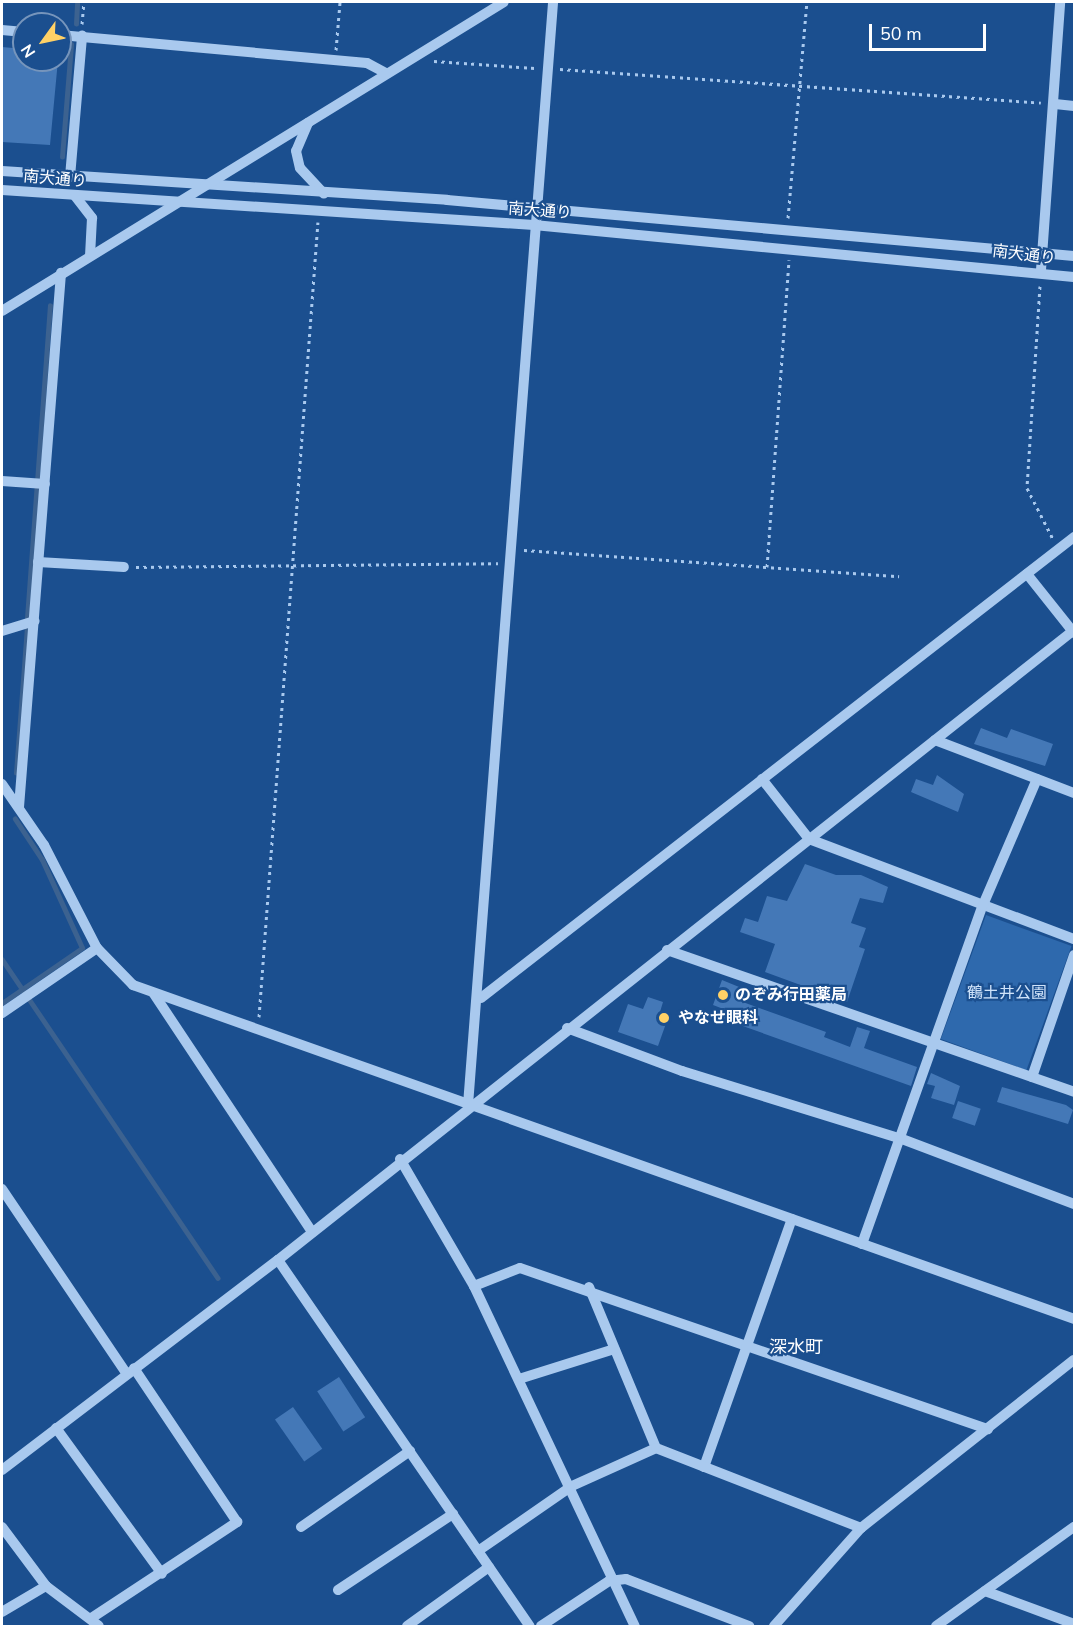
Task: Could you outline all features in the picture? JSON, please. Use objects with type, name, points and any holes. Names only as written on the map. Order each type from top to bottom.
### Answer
[{"type":"street","points":[[2,311],[504,2]]},
{"type":"street","points":[[468,1105],[480,998],[535,210],[553,2]]},
{"type":"street","points":[[1041,270],[1055,104],[1060,2]]},
{"type":"street","points":[[72,35],[368,63],[386,73]]},
{"type":"street","points":[[70,177],[81,36]]},
{"type":"street","points":[[1055,104],[1074,106]]},
{"type":"street","points":[[309,120],[296,152],[300,168],[324,194]]},
{"type":"street","name":"南大通り","points":[[2,171],[787,229],[1043,250],[1074,256]]},
{"type":"street","name":"南大通り","points":[[2,190],[174,204],[534,225],[1041,270],[1074,277]]},
{"type":"street","points":[[75,196],[92,219],[90,256]]},
{"type":"street","points":[[19,807],[61,273]]},
{"type":"street","points":[[2,481],[45,484]]},
{"type":"street","points":[[480,998],[1074,537]]},
{"type":"street","points":[[38,562],[124,567]]},
{"type":"street","points":[[2,1470],[278,1260],[468,1105],[1074,632],[1027,574]]},
{"type":"street","points":[[2,631],[34,621]]},
{"type":"street","points":[[935,740],[1074,793]]},
{"type":"street","points":[[762,779],[809,839],[1074,939]]},
{"type":"street","points":[[862,1244],[902,1139],[983,905],[1037,779]]},
{"type":"street","points":[[2,784],[19,807],[97,948],[116,972],[154,994],[1074,1319]]},
{"type":"street","points":[[2,1013],[97,948]]},
{"type":"street","points":[[667,950],[1074,1092]]},
{"type":"street","points":[[1032,1077],[1074,955]]},
{"type":"street","points":[[154,994],[312,1232]]},
{"type":"street","points":[[567,1028],[682,1071],[902,1139],[1074,1204]]},
{"type":"street","points":[[400,1159],[474,1286],[572,1486],[609,1581],[635,1626]]},
{"type":"street","points":[[2,1189],[237,1522],[96,1622],[46,1586],[2,1527]]},
{"type":"street","points":[[704,1467],[744,1341],[792,1220]]},
{"type":"street","points":[[278,1260],[530,1626]]},
{"type":"street","points":[[474,1286],[520,1268],[589,1287],[988,1429]]},
{"type":"street","points":[[589,1287],[656,1448],[861,1528]]},
{"type":"street","points":[[519,1379],[614,1349]]},
{"type":"street","points":[[774,1626],[861,1528],[1074,1360]]},
{"type":"street","points":[[56,1428],[162,1574]]},
{"type":"street","points":[[478,1551],[572,1486],[656,1448]]},
{"type":"street","points":[[301,1527],[410,1451]]},
{"type":"street","points":[[338,1590],[453,1514]]},
{"type":"street","points":[[936,1626],[1073,1530]]},
{"type":"street","points":[[407,1626],[489,1567]]},
{"type":"street","points":[[541,1626],[609,1581],[626,1579],[748,1626]]},
{"type":"street","points":[[2,1612],[46,1586]]},
{"type":"street","points":[[986,1591],[1074,1624]]},
{"type":"path","points":[[81,36],[84,2]]},
{"type":"path","points":[[335,60],[339,2]]},
{"type":"path","points":[[787,229],[807,2]]},
{"type":"path","points":[[423,51],[434,61],[1055,104]]},
{"type":"path","points":[[258,1031],[319,212]]},
{"type":"path","points":[[767,567],[790,248]]},
{"type":"path","points":[[1041,270],[1027,488],[1059,549]]},
{"type":"path","points":[[513,549],[898,576]]},
{"type":"path","points":[[124,567],[294,569],[512,562]]},
{"type":"green space","name":"鶴土井公園","points":[[986,915],[1072,946],[1026,1070],[941,1039]]},
{"type":"building","points":[[2,47],[12,48],[12,72],[57,72],[50,145],[2,142]]},
{"type":"building","points":[[981,728],[1007,738],[1011,729],[1053,744],[1045,766],[974,744]]},
{"type":"building","points":[[937,775],[964,794],[958,812],[911,792],[916,779],[933,785]]},
{"type":"building","points":[[805,864],[836,875],[861,875],[888,887],[883,903],[860,898],[851,923],[866,928],[859,947],[865,949],[847,1002],[765,972],[775,944],[740,932],[745,918],[758,922],[767,896],[787,901]]},
{"type":"building","points":[[722,980],[744,989],[740,1001],[826,1032],[824,1037],[850,1047],[857,1027],[870,1031],[864,1048],[917,1067],[911,1086],[723,1019],[726,1010],[713,1005]]},
{"type":"building","points":[[648,997],[663,1002],[660,1012],[669,1015],[658,1046],[618,1032],[628,1004],[643,1009]]},
{"type":"building","points":[[931,1073],[960,1086],[954,1105],[931,1098],[935,1086],[927,1084]]},
{"type":"building","points":[[1002,1087],[1066,1105],[1073,1110],[1068,1124],[997,1102]]},
{"type":"building","points":[[958,1101],[981,1109],[975,1126],[952,1118]]},
{"type":"building","points":[[339,1377],[365,1417],[343,1431],[317,1391]]},
{"type":"building","points":[[293,1407],[322,1449],[304,1461],[275,1420]]},
{"type":"waterway","points":[[76,24],[77,2]]},
{"type":"waterway","points":[[62,157],[69,72]]},
{"type":"waterway","points":[[27,618],[50,306]]},
{"type":"waterway","points":[[16,773],[27,627]]},
{"type":"waterway","points":[[2,1003],[82,948],[42,860],[15,819]]},
{"type":"waterway","points":[[2,959],[218,1278]]},
{"type":"place","name":"のぞみ行田薬局","points":[[723,995]]},
{"type":"place","name":"やなせ眼科","points":[[664,1018]]},
{"type":"district","name":"深水町","points":[[796,1347]]}]
